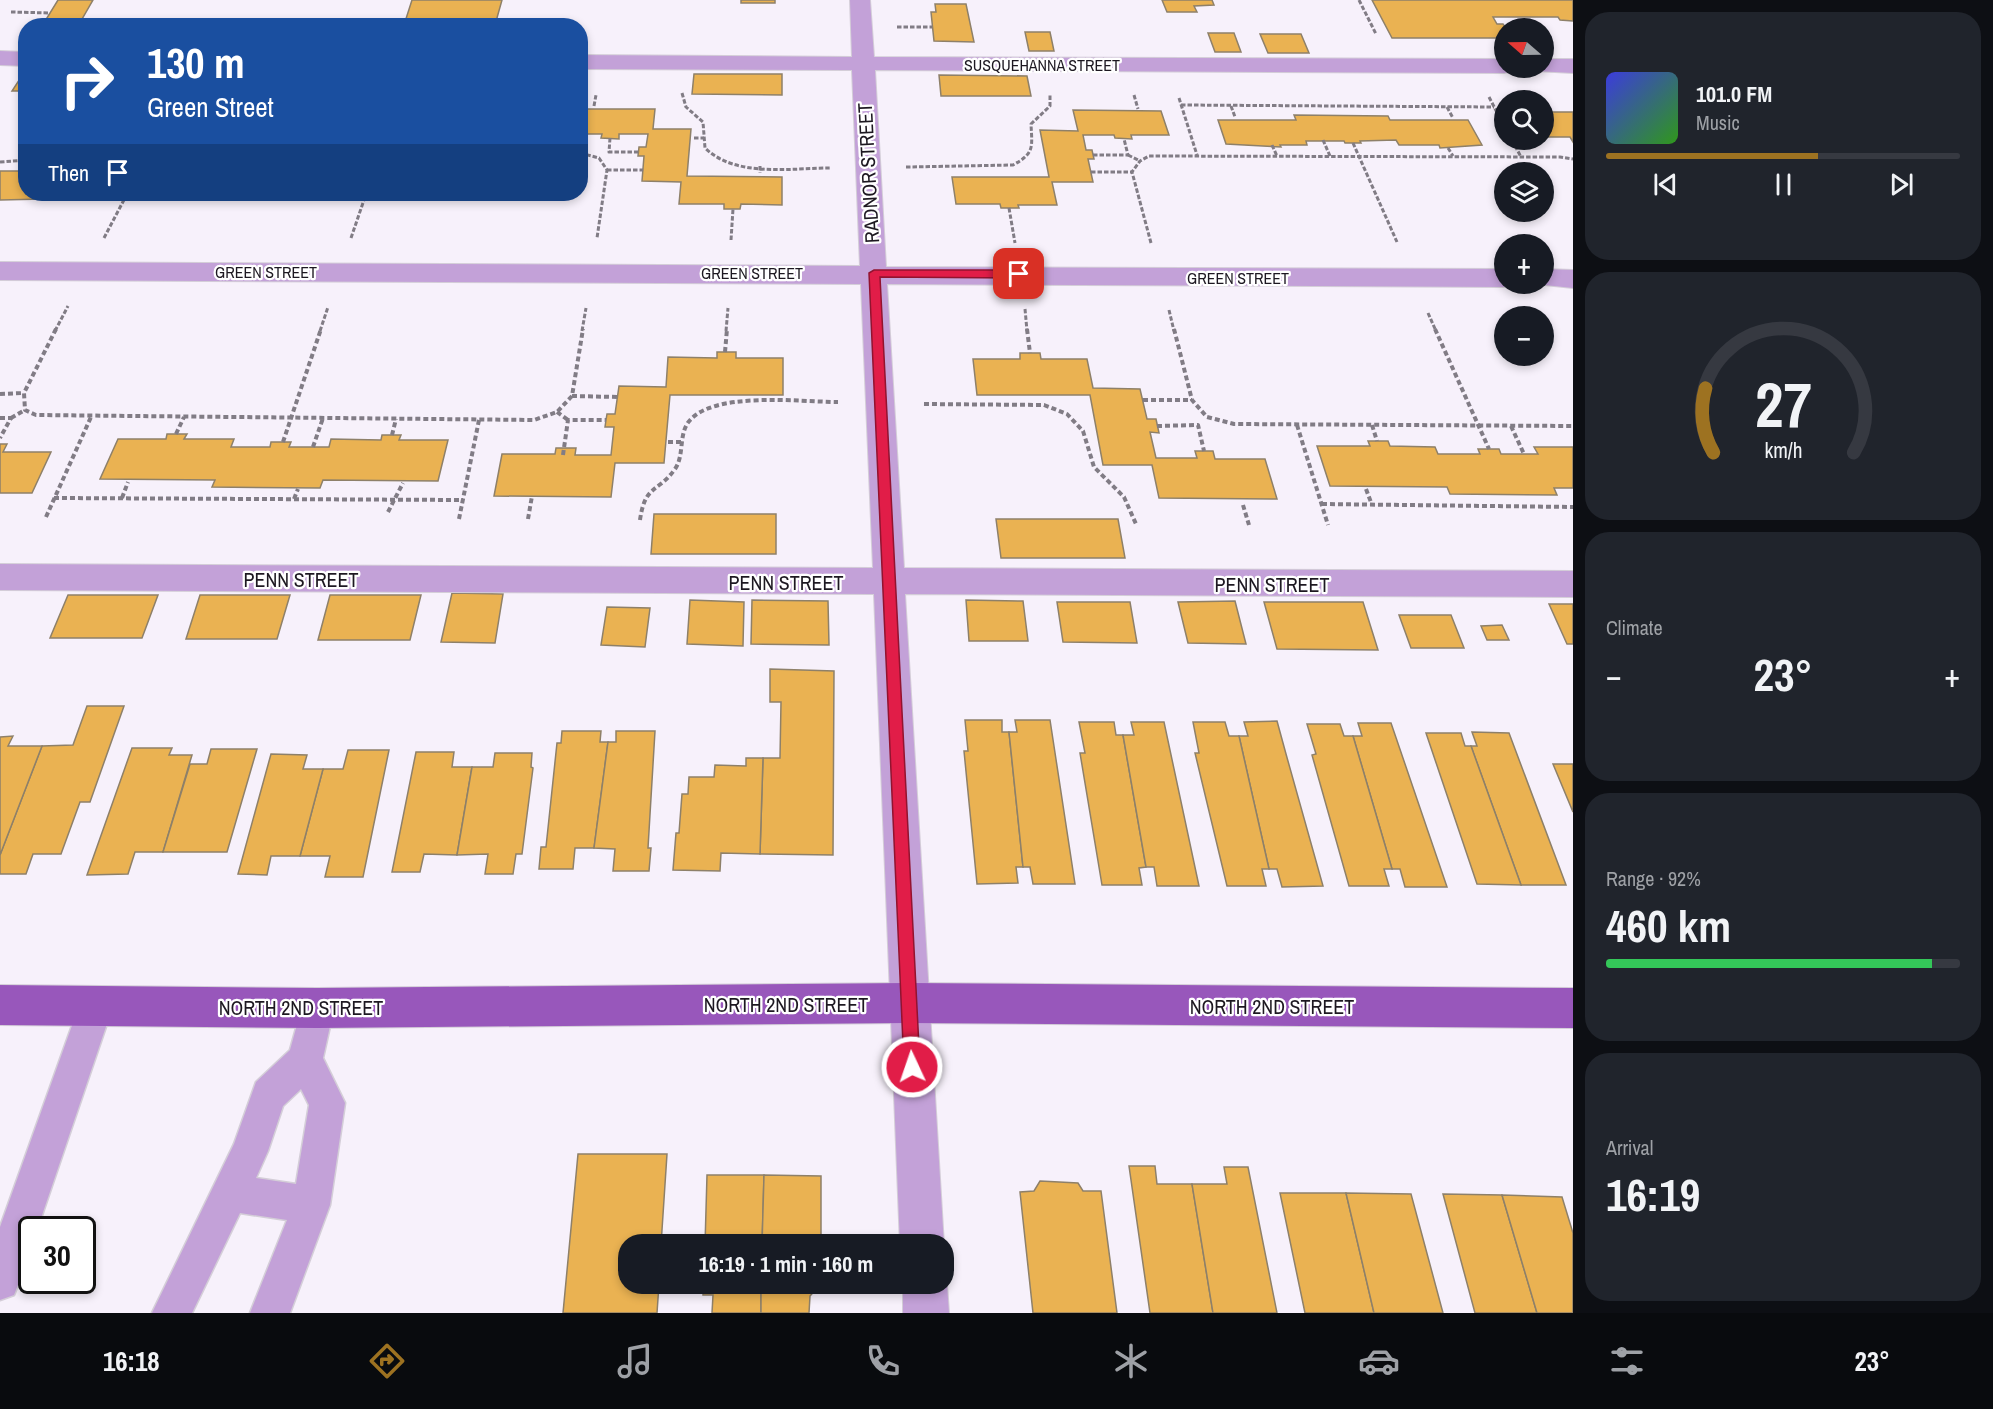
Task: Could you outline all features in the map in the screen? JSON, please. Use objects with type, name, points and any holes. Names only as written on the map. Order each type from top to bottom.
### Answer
[{"type":"main road","name":"NORTH 2ND STREET","points":[[0,1005],[317,1008],[908,1003],[1573,1008]]},
{"type":"street","name":"RADNOR STREET","points":[[860,0],[908,1003],[921,1234]]},
{"type":"street","points":[[0,58],[18,59]]},
{"type":"street","name":"SUSQUEHANNA STREET","points":[[588,62],[1494,66]]},
{"type":"street","points":[[1554,66],[1573,66]]},
{"type":"street","name":"GREEN STREET","points":[[0,271],[874,273],[1160,278],[1494,278]]},
{"type":"street","points":[[1554,278],[1573,279]]},
{"type":"street","name":"PENN STREET","points":[[0,577],[888,583],[1573,584]]},
{"type":"street","points":[[925,1294],[926,1313]]},
{"type":"lane","points":[[0,1281],[96,1006]]},
{"type":"lane","points":[[172,1313],[250,1151],[269,1095],[305,1060],[317,1008]]},
{"type":"lane","points":[[270,1313],[311,1205],[327,1103],[305,1060]]},
{"type":"lane","points":[[230,1193],[311,1205]]},
{"type":"path","points":[[1359,0],[1380,41]]},
{"type":"path","points":[[11,12],[50,13]]},
{"type":"path","points":[[892,27],[932,27]]},
{"type":"path","points":[[594,106],[596,92]]},
{"type":"path","points":[[682,92],[681,101],[684,108],[703,122],[708,153],[719,160],[734,165],[832,168]]},
{"type":"path","points":[[903,167],[1013,165],[1029,155],[1032,146],[1031,124],[1050,106],[1050,94]]},
{"type":"path","points":[[1134,94],[1138,109]]},
{"type":"path","points":[[1178,94],[1197,154]]},
{"type":"path","points":[[1181,105],[1494,107],[1488,96]]},
{"type":"path","points":[[1231,106],[1235,117]]},
{"type":"path","points":[[1362,106],[1366,114]]},
{"type":"path","points":[[1447,107],[1453,118]]},
{"type":"path","points":[[610,138],[609,152],[638,152]]},
{"type":"path","points":[[694,138],[704,138]]},
{"type":"path","points":[[1124,139],[1128,155]]},
{"type":"path","points":[[1323,140],[1330,156]]},
{"type":"path","points":[[1353,143],[1398,244]]},
{"type":"path","points":[[1272,145],[1277,156]]},
{"type":"path","points":[[1448,148],[1453,156]]},
{"type":"path","points":[[1517,150],[1521,157]]},
{"type":"path","points":[[1132,172],[1140,161],[1157,154],[1573,159]]},
{"type":"path","points":[[588,155],[599,158],[607,170],[596,240]]},
{"type":"path","points":[[1093,155],[1128,155],[1140,161]]},
{"type":"path","points":[[0,162],[18,161]]},
{"type":"path","points":[[760,166],[760,173]]},
{"type":"path","points":[[980,167],[981,175]]},
{"type":"path","points":[[607,170],[643,170]]},
{"type":"path","points":[[1091,172],[1132,172]]},
{"type":"path","points":[[1132,172],[1153,249]]},
{"type":"path","points":[[101,244],[124,201]]},
{"type":"path","points":[[349,245],[364,201]]},
{"type":"path","points":[[1008,208],[1016,249]]},
{"type":"path","points":[[731,247],[733,209]]},
{"type":"path","points":[[25,410],[24,393],[71,301]]},
{"type":"path","points":[[282,442],[330,302]]},
{"type":"path","points":[[25,410],[36,415],[91,417],[534,420],[557,412],[572,396],[587,302]]},
{"type":"path","points":[[725,352],[728,303]]},
{"type":"path","points":[[1025,306],[1030,353]]},
{"type":"path","points":[[1168,307],[1192,400],[1207,417],[1234,424],[1573,426]]},
{"type":"path","points":[[1426,307],[1489,449]]},
{"type":"path","points":[[0,394],[24,393]]},
{"type":"path","points":[[572,396],[618,397]]},
{"type":"path","points":[[1018,398],[1019,404]]},
{"type":"path","points":[[640,520],[642,502],[648,491],[676,467],[684,427],[689,420],[704,410],[721,402],[754,399],[838,402]]},
{"type":"path","points":[[1143,400],[1192,400]]},
{"type":"path","points":[[924,404],[1019,404],[1054,407],[1078,422],[1087,435],[1096,469],[1128,500],[1136,524]]},
{"type":"path","points":[[0,418],[11,418],[25,410]]},
{"type":"path","points":[[557,412],[568,420],[606,420]]},
{"type":"path","points":[[46,517],[91,417]]},
{"type":"path","points":[[176,434],[184,417]]},
{"type":"path","points":[[0,438],[11,418]]},
{"type":"path","points":[[313,447],[323,418]]},
{"type":"path","points":[[392,435],[396,419]]},
{"type":"path","points":[[459,519],[479,420]]},
{"type":"path","points":[[564,455],[568,420]]},
{"type":"path","points":[[1157,426],[1198,425],[1204,451]]},
{"type":"path","points":[[1296,425],[1328,525]]},
{"type":"path","points":[[1372,425],[1377,441]]},
{"type":"path","points":[[1511,426],[1524,454]]},
{"type":"path","points":[[668,442],[681,442]]},
{"type":"path","points":[[122,498],[128,482]]},
{"type":"path","points":[[388,512],[391,504],[400,494],[403,483]]},
{"type":"path","points":[[294,499],[298,489]]},
{"type":"path","points":[[1366,489],[1372,505]]},
{"type":"path","points":[[528,519],[532,496]]},
{"type":"path","points":[[54,498],[463,500]]},
{"type":"path","points":[[1543,499],[1546,506]]},
{"type":"path","points":[[1322,504],[1573,507]]},
{"type":"path","points":[[1243,505],[1249,525]]},
{"type":"building","points":[[58,0],[93,0],[83,18],[47,18]]},
{"type":"building","points":[[412,0],[502,0],[497,18],[406,18]]},
{"type":"building","points":[[741,0],[775,0],[775,3],[741,3]]},
{"type":"building","points":[[1162,0],[1212,0],[1214,5],[1194,6],[1197,12],[1167,12]]},
{"type":"building","points":[[1372,0],[1573,0],[1573,21],[1560,20],[1558,17],[1493,17],[1494,38],[1392,38]]},
{"type":"building","points":[[935,4],[966,4],[974,42],[934,41],[931,12],[936,12]]},
{"type":"building","points":[[1025,32],[1050,32],[1054,51],[1029,51]]},
{"type":"building","points":[[1208,33],[1234,33],[1241,52],[1215,52]]},
{"type":"building","points":[[1260,34],[1301,34],[1309,53],[1268,53]]},
{"type":"building","points":[[694,74],[782,74],[782,95],[692,94]]},
{"type":"building","points":[[939,75],[1027,76],[1031,96],[941,96]]},
{"type":"building","points":[[18,82],[18,91],[12,91]]},
{"type":"building","points":[[588,109],[655,109],[653,129],[691,129],[687,176],[782,177],[782,205],[741,204],[740,209],[724,209],[724,204],[679,204],[681,182],[642,181],[644,156],[638,156],[639,147],[646,147],[648,134],[619,134],[619,139],[601,138],[602,134],[588,134]]},
{"type":"building","points":[[1073,110],[1161,111],[1169,135],[1131,135],[1132,139],[1115,138],[1114,135],[1083,135],[1086,150],[1092,150],[1094,159],[1088,159],[1093,182],[1052,182],[1057,205],[1018,205],[1019,208],[1001,208],[1000,204],[956,204],[952,177],[1049,177],[1040,130],[1078,131]]},
{"type":"building","points":[[1554,112],[1573,112],[1573,142],[1570,137],[1554,137]]},
{"type":"building","points":[[1294,115],[1388,116],[1390,120],[1468,120],[1482,145],[1440,148],[1439,145],[1399,145],[1396,140],[1360,141],[1361,143],[1306,141],[1307,145],[1280,145],[1281,147],[1226,144],[1218,120],[1296,120]]},
{"type":"building","points":[[0,171],[18,171],[18,200],[0,200]]},
{"type":"building","points":[[717,352],[736,352],[736,358],[783,358],[783,395],[670,395],[664,463],[615,463],[611,497],[494,496],[502,454],[555,454],[556,448],[576,448],[575,455],[611,455],[614,427],[605,427],[607,414],[615,414],[619,386],[666,387],[668,357],[717,358]]},
{"type":"building","points":[[1020,353],[1040,353],[1041,359],[1087,359],[1093,388],[1140,389],[1147,419],[1156,419],[1159,433],[1150,432],[1156,458],[1197,458],[1195,451],[1213,451],[1215,459],[1265,459],[1277,499],[1159,498],[1152,465],[1103,465],[1090,395],[977,395],[973,359],[1020,359]]},
{"type":"building","points":[[167,434],[187,434],[184,439],[234,439],[231,447],[270,447],[271,442],[291,442],[289,447],[329,447],[331,439],[381,440],[382,435],[401,435],[399,440],[448,440],[438,481],[323,480],[320,488],[212,487],[215,480],[100,479],[118,439],[166,439]]},
{"type":"building","points":[[1368,441],[1388,441],[1390,446],[1435,447],[1438,454],[1480,454],[1478,449],[1499,449],[1501,454],[1538,454],[1534,447],[1573,447],[1573,488],[1554,488],[1557,495],[1450,494],[1447,487],[1330,486],[1317,446],[1370,446]]},
{"type":"building","points":[[0,444],[7,444],[3,452],[51,452],[32,493],[0,493]]},
{"type":"building","points":[[654,514],[776,514],[776,554],[651,554]]},
{"type":"building","points":[[996,519],[1118,519],[1125,558],[1001,558]]},
{"type":"building","points":[[452,593],[503,594],[495,643],[441,642]]},
{"type":"building","points":[[68,595],[158,595],[142,638],[50,638]]},
{"type":"building","points":[[200,595],[290,595],[277,639],[186,639]]},
{"type":"building","points":[[330,595],[421,595],[410,640],[318,640]]},
{"type":"building","points":[[690,600],[744,602],[743,646],[687,644]]},
{"type":"building","points":[[752,600],[828,601],[829,645],[751,644]]},
{"type":"building","points":[[966,600],[1023,601],[1028,641],[969,641]]},
{"type":"building","points":[[1235,601],[1246,644],[1188,643],[1178,602]]},
{"type":"building","points":[[1057,602],[1130,602],[1137,643],[1063,642]]},
{"type":"building","points":[[1264,602],[1363,602],[1378,650],[1277,649]]},
{"type":"building","points":[[1549,604],[1573,604],[1573,644],[1567,644]]},
{"type":"building","points":[[607,607],[650,608],[645,647],[601,645]]},
{"type":"building","points":[[1399,615],[1451,615],[1464,648],[1411,648]]},
{"type":"building","points":[[1502,625],[1509,640],[1487,640],[1481,626]]},
{"type":"building","points":[[770,669],[834,671],[833,855],[760,854],[763,758],[780,758],[781,702],[770,702]]},
{"type":"building","points":[[87,706],[124,706],[90,802],[80,802],[61,854],[33,854],[26,874],[0,874],[0,855],[42,746],[73,745]]},
{"type":"building","points":[[965,720],[1002,720],[1002,732],[1009,732],[1023,867],[1016,867],[1018,883],[977,884],[964,751],[968,751]]},
{"type":"building","points":[[1015,720],[1050,720],[1075,884],[1033,884],[1030,867],[1023,867],[1009,732],[1017,732]]},
{"type":"building","points":[[1277,721],[1323,886],[1282,887],[1277,869],[1269,869],[1239,736],[1248,736],[1244,722]]},
{"type":"building","points":[[1079,722],[1114,722],[1116,735],[1123,735],[1146,867],[1139,868],[1142,885],[1102,885],[1080,753],[1085,753]]},
{"type":"building","points":[[1131,722],[1164,722],[1199,886],[1157,886],[1154,867],[1146,867],[1123,735],[1134,735]]},
{"type":"building","points":[[1193,722],[1225,722],[1229,736],[1239,736],[1269,869],[1262,869],[1266,886],[1227,886],[1195,753],[1199,753]]},
{"type":"building","points":[[1358,723],[1391,723],[1447,887],[1405,887],[1400,869],[1392,869],[1353,736],[1362,736]]},
{"type":"building","points":[[1307,724],[1340,724],[1344,736],[1353,736],[1392,869],[1384,869],[1389,886],[1349,886],[1312,755],[1316,754]]},
{"type":"building","points":[[562,731],[601,731],[600,742],[608,742],[594,848],[575,848],[573,869],[539,869],[541,847],[546,847],[557,743],[561,743]]},
{"type":"building","points":[[616,731],[655,731],[648,848],[651,848],[649,871],[613,871],[615,849],[594,848],[608,742],[616,742]]},
{"type":"building","points":[[1472,732],[1509,733],[1566,885],[1521,885],[1471,746],[1477,746]]},
{"type":"building","points":[[1426,733],[1461,733],[1465,746],[1471,746],[1521,885],[1477,884]]},
{"type":"building","points":[[13,736],[8,746],[42,746],[0,855],[0,737]]},
{"type":"building","points":[[132,748],[172,748],[169,755],[192,755],[163,852],[135,852],[128,874],[87,875]]},
{"type":"building","points":[[211,749],[257,749],[227,852],[163,852],[190,764],[207,764]]},
{"type":"building","points":[[348,750],[389,750],[363,877],[325,877],[330,856],[300,856],[323,769],[343,769]]},
{"type":"building","points":[[416,752],[454,752],[452,767],[472,767],[457,855],[424,854],[420,872],[392,872]]},
{"type":"building","points":[[495,753],[532,753],[531,767],[533,768],[522,854],[516,854],[513,874],[485,874],[488,854],[457,855],[472,767],[493,767]]},
{"type":"building","points":[[271,754],[307,755],[303,769],[323,769],[300,856],[271,856],[267,875],[238,874]]},
{"type":"building","points":[[746,758],[763,758],[760,854],[721,853],[720,871],[673,870],[682,794],[688,794],[689,777],[714,777],[715,765],[746,766]]},
{"type":"building","points":[[1553,764],[1573,764],[1573,812]]},
{"type":"building","points":[[578,1154],[667,1154],[662,1234],[618,1234],[618,1294],[658,1294],[657,1313],[563,1313]]},
{"type":"building","points":[[1129,1166],[1155,1166],[1157,1184],[1192,1184],[1213,1313],[1150,1313]]},
{"type":"building","points":[[1224,1167],[1248,1167],[1277,1313],[1213,1313],[1192,1184],[1227,1184]]},
{"type":"building","points":[[707,1175],[764,1175],[762,1234],[705,1234]]},
{"type":"building","points":[[764,1175],[821,1176],[821,1234],[762,1234]]},
{"type":"building","points":[[1040,1181],[1078,1183],[1083,1191],[1101,1191],[1117,1313],[1033,1313],[1020,1192],[1034,1191]]},
{"type":"building","points":[[1280,1193],[1346,1193],[1374,1313],[1305,1313]]},
{"type":"building","points":[[1346,1193],[1411,1194],[1443,1313],[1374,1313]]},
{"type":"building","points":[[1443,1194],[1502,1195],[1537,1313],[1475,1313]]},
{"type":"building","points":[[1502,1195],[1562,1197],[1573,1233],[1573,1313],[1537,1313]]},
{"type":"building","points":[[761,1294],[761,1313],[712,1313],[713,1295],[703,1295]]},
{"type":"building","points":[[761,1294],[812,1294],[809,1313],[761,1313]]},
{"type":"route","points":[[912,1067],[874,273],[1019,274]]}]
